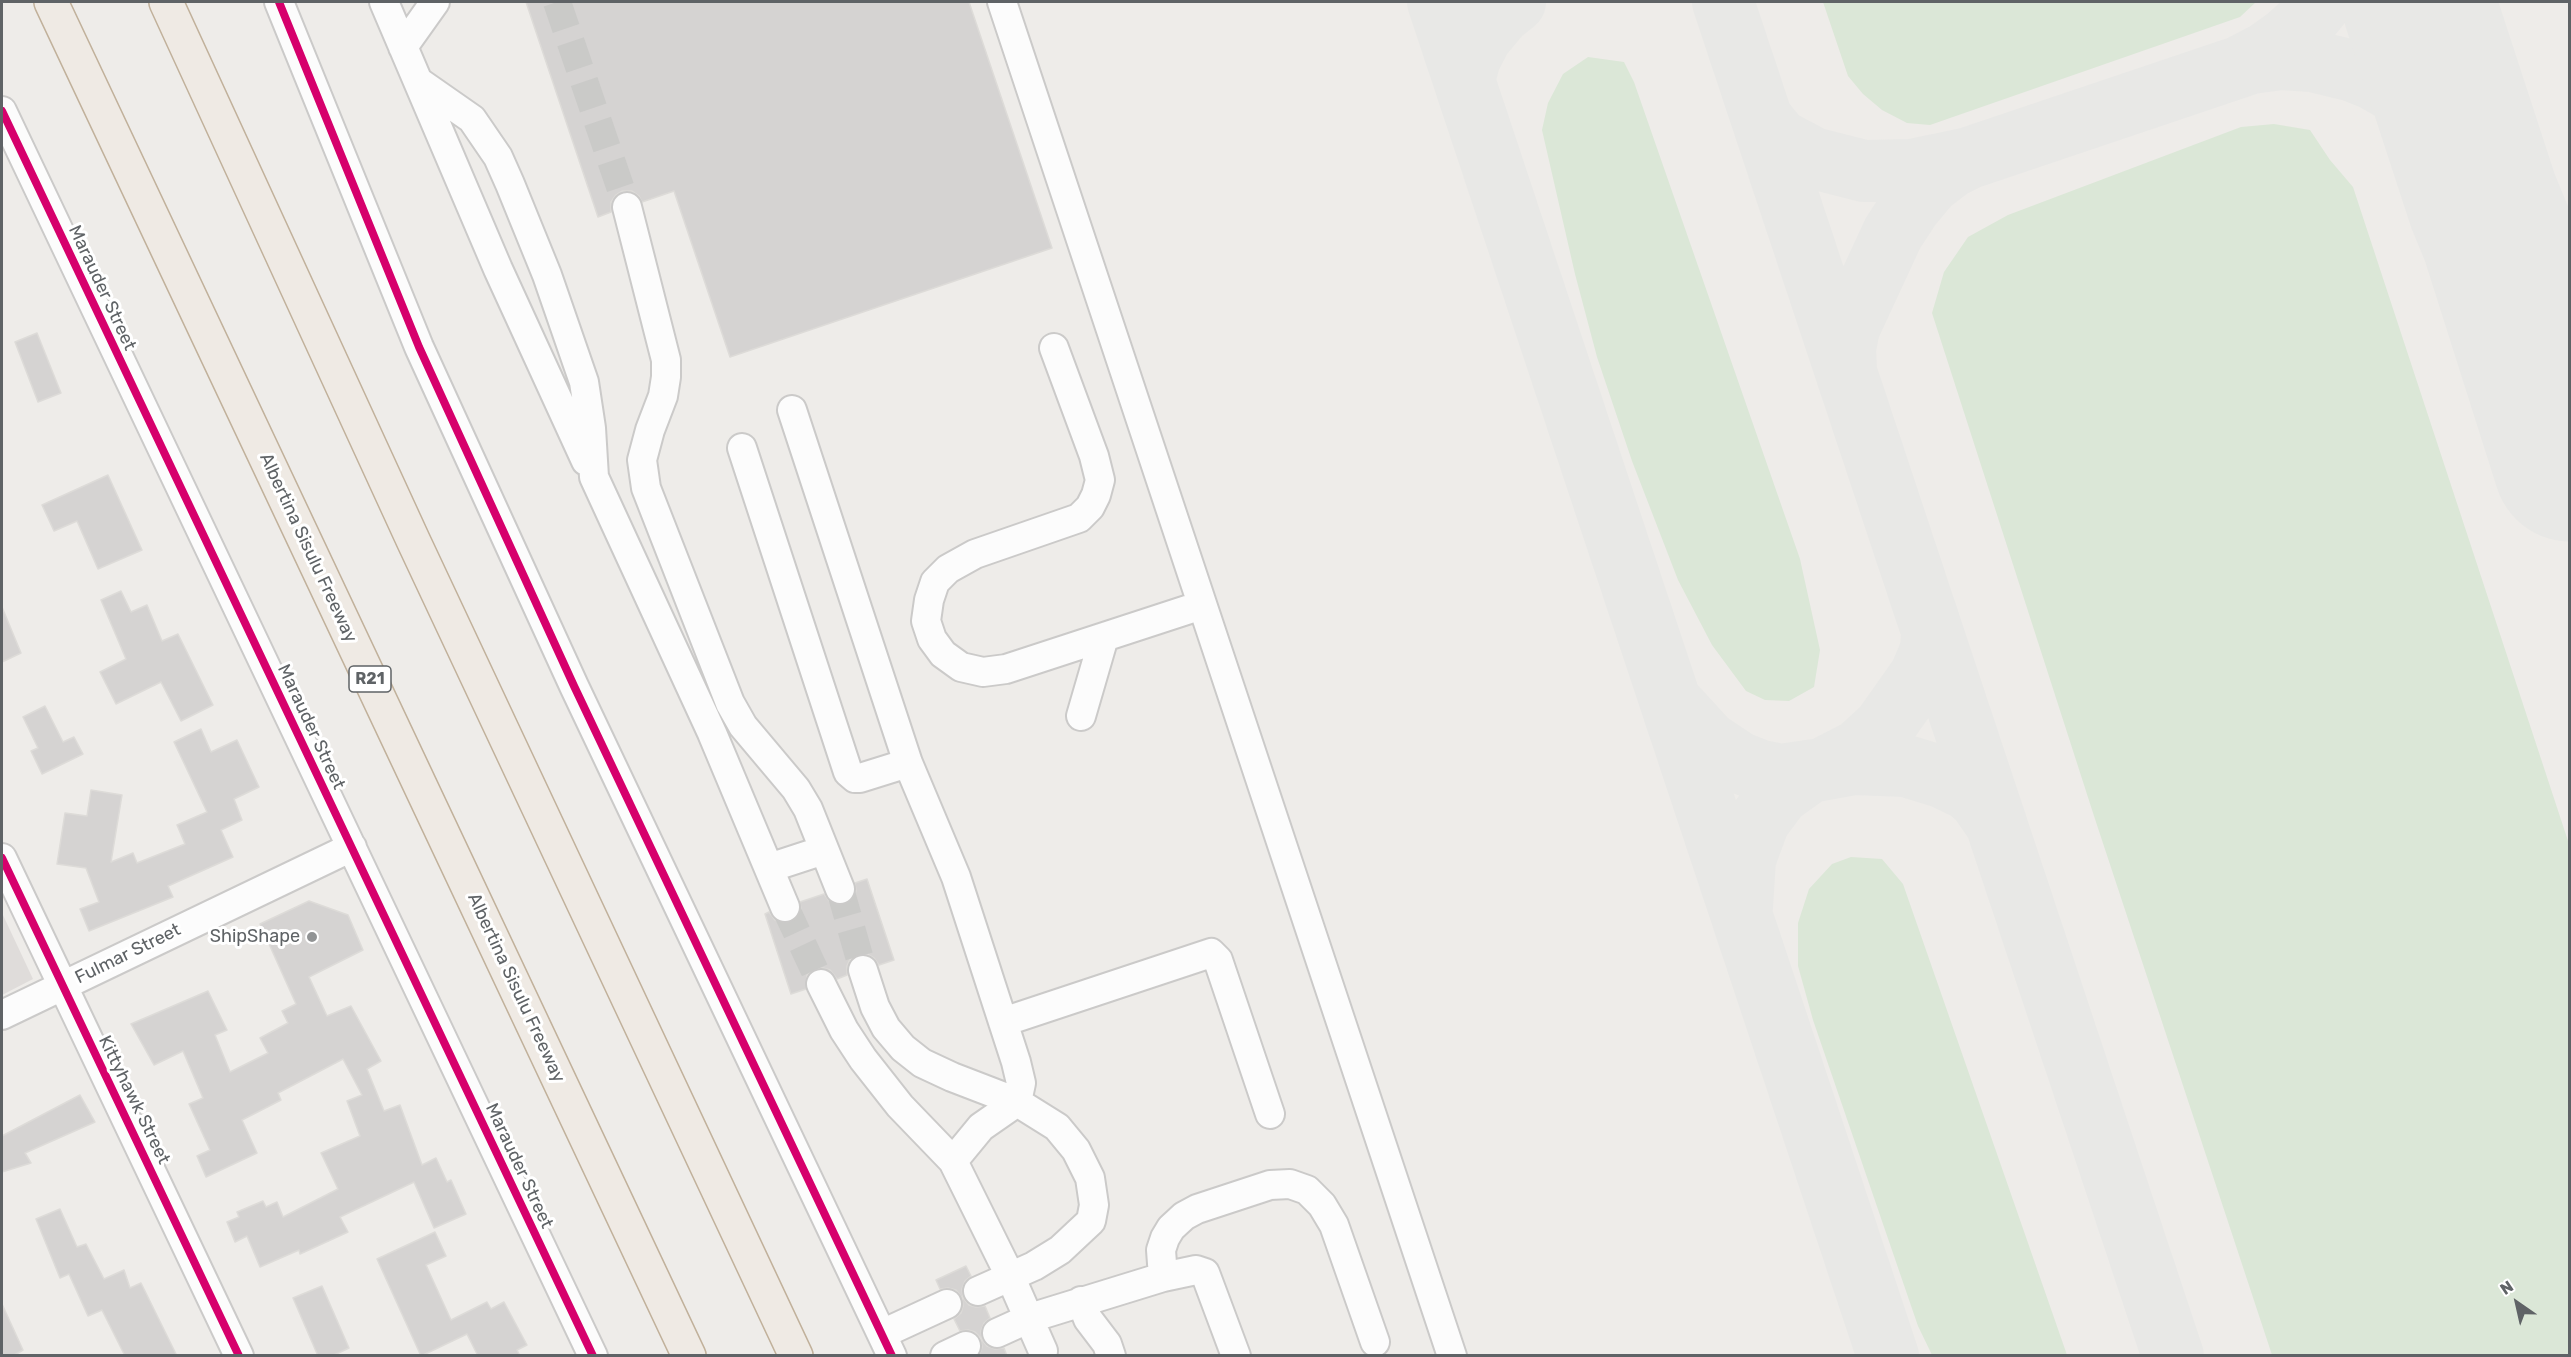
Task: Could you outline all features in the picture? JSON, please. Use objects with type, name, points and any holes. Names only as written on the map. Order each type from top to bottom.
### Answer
[{"type":"highway","name":"Albertina Sisulu Freeway","points":[[51,2],[689,1356]]},
{"type":"highway","points":[[166,2],[413,540],[796,1356]]},
{"type":"street","points":[[279,2],[418,347],[574,686],[887,1345],[947,1304]]},
{"type":"street","points":[[384,2],[498,269],[712,733],[785,907]]},
{"type":"street","points":[[404,47],[435,2]]},
{"type":"street","points":[[1002,2],[1452,1356]]},
{"type":"street","points":[[419,82],[472,119],[498,157],[510,184],[547,275],[584,382],[591,428],[594,477]]},
{"type":"street","name":"Marauder Street","points":[[2,111],[593,1356]]},
{"type":"street","points":[[627,207],[666,360],[663,396],[642,460],[646,488],[730,703],[760,748],[796,789],[808,809],[840,889]]},
{"type":"street","points":[[1054,348],[1094,456],[1100,480],[1096,495],[1090,507],[1079,518],[975,554],[948,569],[936,582],[929,600],[926,621],[932,639],[943,654],[961,667],[983,672],[1006,669],[1202,605]]},
{"type":"street","points":[[792,410],[908,763],[956,877],[1021,1083],[1017,1102],[981,1127],[953,1161]]},
{"type":"street","points":[[742,448],[848,772],[855,778],[860,778],[908,763]]},
{"type":"street","points":[[1081,716],[1104,637]]},
{"type":"street","name":"Fulmar Street","points":[[2,1015],[352,847]]},
{"type":"street","points":[[769,868],[824,850]]},
{"type":"street","name":"Kittyhawk Street","points":[[2,858],[239,1356]]},
{"type":"street","points":[[1003,1022],[1211,953],[1218,960],[1270,1114]]},
{"type":"street","points":[[863,970],[875,1007],[886,1028],[903,1048],[922,1063],[1017,1102],[1057,1127],[1076,1150],[1090,1178],[1094,1205],[1090,1221],[1060,1250],[1034,1266],[978,1291]]},
{"type":"street","points":[[821,984],[844,1030],[875,1075],[900,1106],[953,1161],[1011,1276],[1043,1351]]},
{"type":"street","points":[[1163,1277],[1161,1250],[1165,1238],[1171,1228],[1184,1216],[1197,1209],[1270,1185],[1290,1184],[1307,1190],[1322,1205],[1334,1226],[1375,1342]]},
{"type":"street","points":[[997,1333],[1030,1318],[1081,1301],[1163,1277],[1196,1270],[1205,1273],[1236,1356]]},
{"type":"street","points":[[1081,1301],[1088,1319],[1107,1344],[1111,1356]]},
{"type":"shaded area","points":[[2,913],[33,979],[2,995]]},
{"type":"green space","points":[[1823,2],[2256,2],[2240,17],[1930,125],[1907,123],[1882,110],[1863,94],[1848,76]]},
{"type":"green space","points":[[1588,57],[1624,62],[1634,82],[1800,559],[1820,650],[1814,687],[1789,701],[1765,700],[1746,691],[1712,645],[1678,580],[1632,461],[1597,357],[1575,274],[1542,130],[1548,103],[1563,74]]},
{"type":"green space","points":[[2274,124],[2310,130],[2330,160],[2353,187],[2569,844],[2569,1355],[2272,1355],[2094,816],[1932,313],[1944,272],[1968,237],[2008,215],[2241,127]]},
{"type":"green space","points":[[1851,857],[1882,859],[1903,884],[2067,1355],[1932,1355],[1918,1326],[1813,1020],[1798,966],[1798,923],[1809,889],[1832,864]]},
{"type":"building","points":[[526,2],[969,2],[1052,248],[730,357],[674,191],[642,202],[639,196],[632,191],[622,191],[611,202],[611,212],[598,217]]},
{"type":"building","points":[[37,333],[61,393],[38,402],[15,342]]},
{"type":"building","points":[[108,475],[142,550],[98,569],[77,521],[54,531],[42,505]]},
{"type":"building","points":[[121,591],[131,612],[147,605],[162,641],[178,634],[213,705],[181,721],[161,682],[116,704],[100,672],[126,659],[101,600]]},
{"type":"building","points":[[2,607],[21,653],[2,662]]},
{"type":"building","points":[[45,706],[63,742],[74,737],[83,754],[42,774],[31,751],[38,748],[23,717]]},
{"type":"building","points":[[201,729],[211,752],[237,740],[259,787],[234,799],[242,820],[221,830],[233,857],[168,886],[173,897],[89,931],[80,909],[99,902],[86,868],[57,864],[65,813],[87,816],[91,790],[122,795],[111,862],[133,853],[137,863],[185,844],[177,825],[207,812],[174,742]]},
{"type":"building","points":[[867,879],[894,960],[879,965],[867,954],[857,955],[850,959],[847,975],[837,979],[830,970],[814,969],[807,975],[806,989],[791,994],[765,914],[769,912],[775,920],[782,923],[791,922],[801,910],[800,902],[824,894],[830,902],[837,905],[846,904],[853,899],[856,891],[855,883]]},
{"type":"building","points":[[309,901],[348,915],[363,950],[309,977],[327,1016],[351,1006],[381,1061],[367,1069],[384,1111],[400,1105],[422,1165],[436,1158],[447,1182],[451,1180],[466,1214],[434,1228],[414,1182],[340,1217],[348,1232],[300,1254],[299,1250],[260,1267],[247,1236],[235,1242],[227,1222],[239,1217],[237,1212],[263,1201],[266,1207],[277,1202],[283,1217],[338,1189],[321,1153],[360,1136],[347,1101],[362,1095],[343,1059],[278,1093],[281,1100],[242,1120],[257,1153],[206,1177],[197,1156],[210,1150],[189,1104],[203,1098],[183,1051],[154,1065],[131,1024],[208,991],[227,1030],[215,1035],[230,1072],[268,1053],[260,1038],[288,1023],[282,1011],[296,1004],[260,924]]},
{"type":"building","points":[[80,1095],[95,1122],[25,1153],[31,1163],[2,1172],[2,1136]]},
{"type":"building","points":[[60,1209],[77,1247],[86,1244],[104,1279],[124,1270],[130,1288],[141,1283],[177,1356],[125,1356],[102,1310],[88,1316],[69,1274],[60,1278],[36,1219]]},
{"type":"building","points":[[435,1232],[446,1256],[426,1265],[451,1320],[487,1302],[491,1309],[504,1302],[527,1345],[517,1350],[520,1356],[478,1356],[467,1334],[421,1356],[377,1259]]},
{"type":"building","points":[[966,1266],[971,1276],[965,1281],[962,1289],[963,1298],[969,1305],[985,1306],[990,1318],[984,1323],[981,1331],[982,1340],[987,1346],[995,1349],[1004,1348],[1007,1356],[979,1356],[982,1347],[981,1338],[975,1332],[960,1331],[954,1319],[961,1313],[962,1298],[956,1290],[940,1289],[936,1280]]},
{"type":"building","points":[[322,1286],[349,1348],[332,1356],[318,1356],[293,1298]]},
{"type":"building","points":[[2,1304],[23,1350],[13,1356],[2,1356]]},
{"type":"taxiway","points":[[1438,2],[1888,1356]]},
{"type":"taxiway","points":[[1464,80],[1470,58],[1481,37],[1501,13],[1515,2]]},
{"type":"taxiway","points":[[1723,2],[2173,1356]]},
{"type":"taxiway","points":[[2241,66],[2266,53],[2287,38],[2308,19],[2322,2]]},
{"type":"taxiway","points":[[2464,2],[2450,33],[2447,67],[2471,157]]},
{"type":"taxiway","points":[[1762,119],[1779,140],[1813,158],[1864,171],[1911,170],[1969,158],[2251,63],[2281,59],[2312,61],[2353,71],[2373,79],[2403,96],[2427,115],[2465,163],[2497,235]]},
{"type":"taxiway","points":[[1846,370],[1845,349],[1849,328],[1893,233],[1910,207],[1930,183],[1951,167],[1969,158]]},
{"type":"taxiway","points":[[1674,705],[1708,742],[1738,762],[1761,771],[1781,775],[1822,769],[1859,750],[1884,727],[1920,676],[1931,650],[1932,632]]},
{"type":"taxiway","points":[[1742,907],[1745,859],[1759,821],[1779,794],[1810,772],[1854,764],[1906,766],[1942,777],[1967,789],[1979,799],[1995,822]]},
{"type":"runway","points":[[2418,2],[2483,201],[2497,235],[2570,465]]},
{"type":"tunnel","points":[[557,2],[627,207]]},
{"type":"tunnel","points":[[840,889],[863,970]]},
{"type":"tunnel","points":[[785,907],[821,984]]},
{"type":"cycle path","points":[[279,2],[419,347],[574,686],[892,1356]]},
{"type":"cycle path","points":[[2,111],[593,1356]]},
{"type":"cycle path","points":[[2,858],[239,1356]]},
{"type":"place","name":"ShipShape","points":[[312,937]]}]
